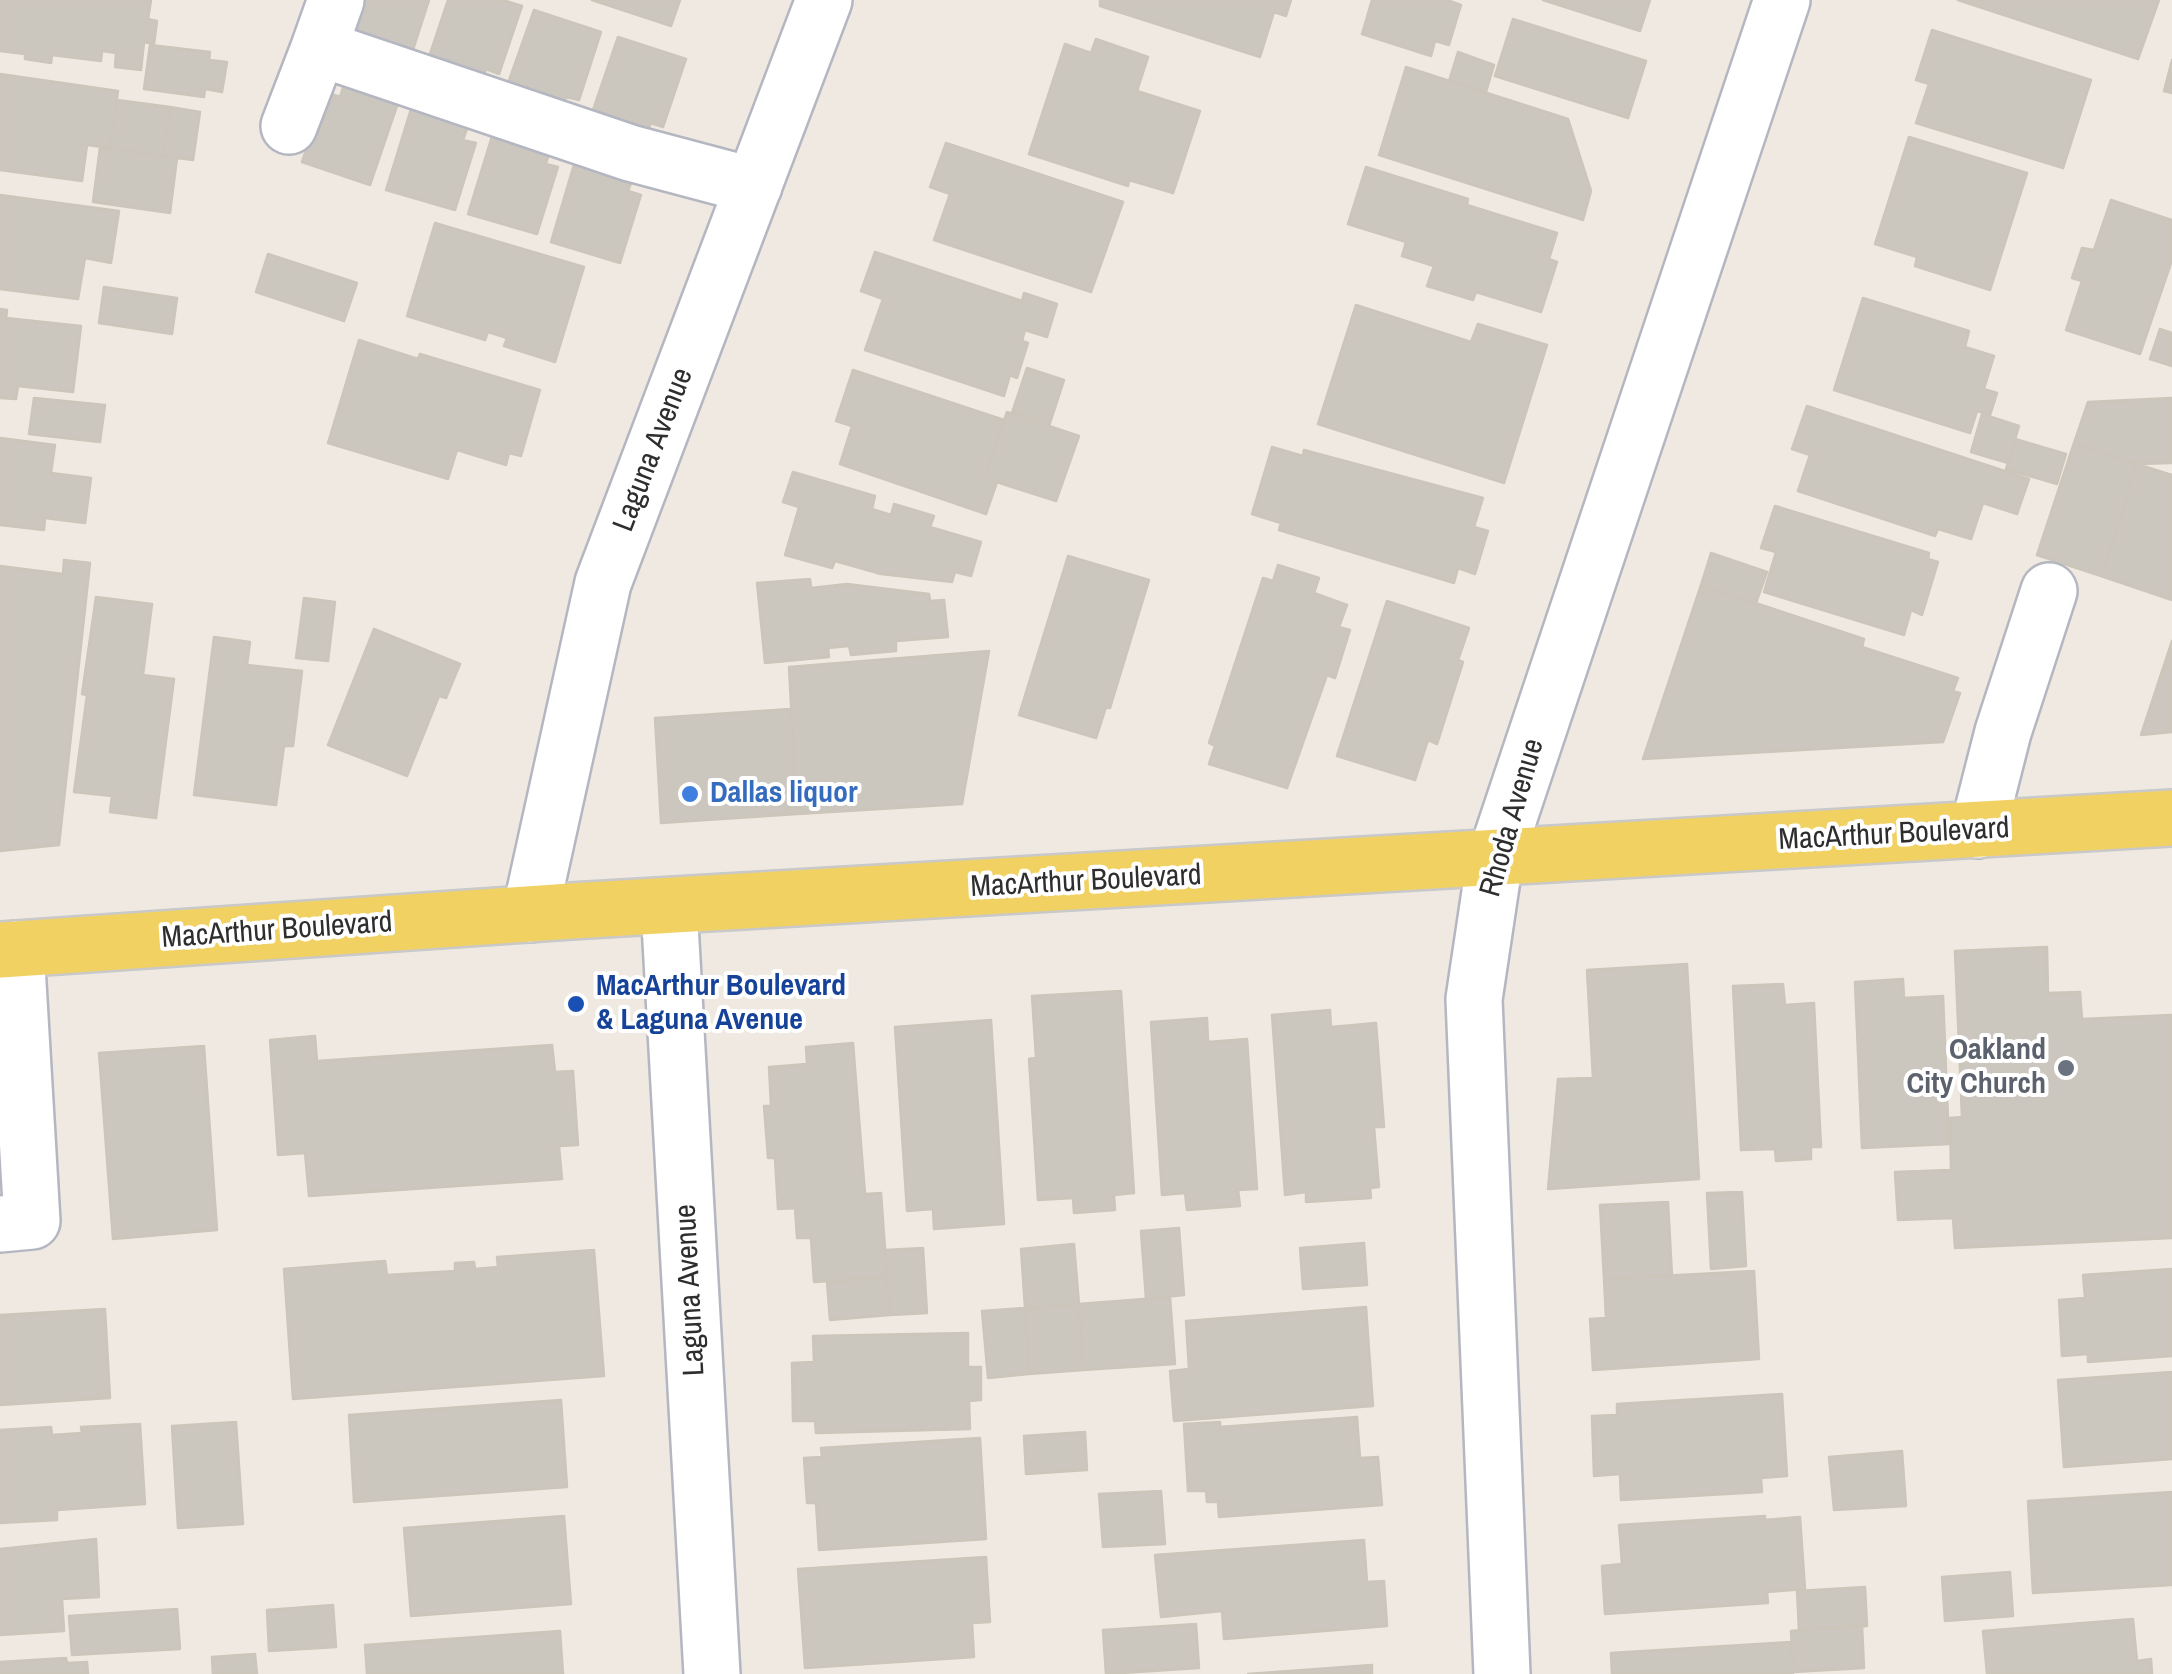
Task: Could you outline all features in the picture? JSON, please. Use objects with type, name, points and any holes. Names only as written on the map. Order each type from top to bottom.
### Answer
[{"type":"main road","name":"MacArthur Boulevard","points":[[8,949],[530,914],[2172,818]]},
{"type":"street","name":"Laguna Avenue","points":[[530,914],[603,584],[824,0]]},
{"type":"street","name":"Rhoda Avenue","points":[[1502,1674],[1474,999],[1495,860],[1782,0]]},
{"type":"street","points":[[290,126],[327,24],[630,153],[754,186]]},
{"type":"street","points":[[1978,830],[2003,732],[2049,591]]},
{"type":"street","name":"Laguna Avenue","points":[[670,906],[712,1674]]},
{"type":"street","points":[[0,1224],[32,1221],[8,949]]},
{"type":"building","points":[[0,0],[151,0],[148,19],[157,21],[154,44],[144,42],[141,70],[115,67],[116,53],[102,51],[101,61],[52,55],[51,63],[25,59],[25,54],[0,51]]},
{"type":"building","points":[[356,0],[429,0],[410,59],[350,39]]},
{"type":"building","points":[[448,0],[503,0],[522,6],[499,74],[486,69],[482,82],[427,63]]},
{"type":"building","points":[[592,0],[680,0],[671,26]]},
{"type":"building","points":[[1100,0],[1291,0],[1286,16],[1274,12],[1260,57],[1100,6]]},
{"type":"building","points":[[1372,0],[1447,0],[1461,5],[1449,45],[1435,41],[1431,56],[1362,34]]},
{"type":"building","points":[[1543,0],[1650,0],[1640,31]]},
{"type":"building","points":[[1958,0],[2159,0],[2138,59]]},
{"type":"building","points":[[534,10],[601,32],[579,100],[566,97],[562,108],[506,89]]},
{"type":"building","points":[[1513,19],[1646,61],[1628,118],[1495,76]]},
{"type":"building","points":[[1932,30],[2091,80],[2063,168],[1916,123],[1929,84],[1916,80]]},
{"type":"building","points":[[618,37],[686,59],[663,127],[651,123],[646,135],[591,116]]},
{"type":"building","points":[[1096,39],[1148,57],[1137,91],[1200,111],[1173,193],[1129,180],[1128,186],[1029,154],[1065,44],[1091,53]]},
{"type":"building","points":[[150,45],[210,52],[209,60],[227,62],[222,92],[205,89],[204,97],[144,89]]},
{"type":"building","points":[[1458,52],[1494,65],[1486,92],[1449,81]]},
{"type":"building","points":[[2172,60],[2172,93],[2164,91]]},
{"type":"building","points":[[1406,67],[1568,119],[1591,191],[1583,220],[1379,155]]},
{"type":"building","points":[[0,74],[118,91],[110,148],[87,145],[82,181],[0,170]]},
{"type":"building","points":[[344,85],[398,103],[370,185],[302,162],[326,92],[340,97]]},
{"type":"building","points":[[117,100],[170,107],[163,156],[110,148]]},
{"type":"building","points":[[170,107],[200,112],[193,160],[163,156]]},
{"type":"building","points":[[411,109],[468,126],[463,140],[476,143],[455,210],[386,190]]},
{"type":"building","points":[[493,133],[550,150],[546,164],[558,167],[537,234],[468,214]]},
{"type":"building","points":[[1909,137],[2027,173],[1990,290],[1915,266],[1917,257],[1875,244]]},
{"type":"building","points":[[946,143],[1123,202],[1091,292],[934,240],[950,194],[930,187]]},
{"type":"building","points":[[100,147],[177,158],[170,213],[93,202]]},
{"type":"building","points":[[575,161],[633,178],[628,191],[641,195],[620,263],[551,242]]},
{"type":"building","points":[[1366,167],[1468,199],[1467,205],[1557,233],[1549,259],[1557,262],[1541,312],[1476,292],[1473,300],[1427,286],[1434,266],[1402,256],[1406,242],[1348,224]]},
{"type":"building","points":[[0,195],[119,211],[111,263],[85,258],[78,299],[0,289]]},
{"type":"building","points":[[2111,200],[2172,220],[2172,260],[2140,354],[2066,330],[2082,281],[2072,278],[2082,248],[2094,250]]},
{"type":"building","points":[[435,223],[584,267],[555,362],[504,346],[507,338],[488,332],[485,340],[407,316]]},
{"type":"building","points":[[875,252],[1022,301],[1024,293],[1057,304],[1047,337],[1025,330],[1022,341],[1028,343],[1017,378],[1010,375],[1004,396],[865,350],[883,299],[861,291]]},
{"type":"building","points":[[268,254],[357,283],[344,321],[256,292]]},
{"type":"building","points":[[104,287],[177,298],[172,334],[99,323]]},
{"type":"building","points":[[1863,298],[1969,331],[1965,347],[1994,356],[1984,389],[1997,393],[1990,415],[1977,411],[1970,433],[1834,390]]},
{"type":"building","points":[[1356,305],[1471,342],[1478,324],[1547,345],[1504,483],[1318,424]]},
{"type":"building","points":[[0,309],[7,310],[6,318],[81,326],[73,392],[18,386],[16,399],[0,398]]},
{"type":"building","points":[[2160,329],[2172,333],[2172,366],[2150,359]]},
{"type":"building","points":[[359,340],[540,390],[521,456],[509,453],[506,465],[457,450],[448,479],[328,443]]},
{"type":"building","points":[[1027,368],[1064,380],[1049,426],[1012,413]]},
{"type":"building","points":[[853,370],[1004,420],[984,478],[997,482],[986,514],[840,464],[852,426],[836,421]]},
{"type":"building","points":[[34,398],[105,405],[100,442],[29,434]]},
{"type":"building","points":[[2172,398],[2172,463],[2137,464],[2074,443],[2088,402]]},
{"type":"building","points":[[1807,406],[2029,479],[2017,514],[1983,503],[1971,539],[1938,529],[1935,536],[1798,491],[1810,455],[1792,449]]},
{"type":"building","points":[[1007,412],[1079,436],[1056,501],[984,478]]},
{"type":"building","points":[[1982,414],[2019,426],[2008,463],[1971,452]]},
{"type":"building","points":[[0,438],[55,445],[51,473],[91,478],[85,523],[45,518],[44,530],[0,525]]},
{"type":"building","points":[[2015,439],[2066,454],[2057,484],[2006,469]]},
{"type":"building","points":[[2074,443],[2137,464],[2101,576],[2037,555]]},
{"type":"building","points":[[1272,447],[1303,456],[1304,450],[1483,498],[1474,527],[1488,531],[1475,574],[1458,568],[1454,583],[1279,530],[1281,523],[1252,514]]},
{"type":"building","points":[[2137,464],[2172,475],[2172,600],[2101,576]]},
{"type":"building","points":[[793,472],[875,496],[872,509],[891,515],[894,504],[934,516],[930,527],[981,542],[971,576],[955,572],[952,582],[881,574],[835,561],[832,568],[785,555],[799,507],[783,502]]},
{"type":"building","points":[[1775,506],[1929,553],[1928,559],[1938,562],[1922,615],[1911,610],[1904,635],[1764,592],[1776,552],[1761,548]]},
{"type":"building","points":[[1711,553],[1767,572],[1756,603],[1701,585]]},
{"type":"building","points":[[1068,556],[1149,580],[1110,708],[1106,707],[1096,738],[1019,715]]},
{"type":"building","points":[[64,560],[90,563],[59,845],[0,851],[0,566],[63,574]]},
{"type":"building","points":[[1278,565],[1319,578],[1314,593],[1347,605],[1339,627],[1350,630],[1335,678],[1327,675],[1287,788],[1209,764],[1215,746],[1209,743],[1263,578],[1273,581]]},
{"type":"building","points":[[810,579],[811,588],[847,584],[929,594],[930,601],[944,600],[948,637],[896,641],[896,651],[851,655],[849,646],[828,648],[829,657],[765,663],[757,583]]},
{"type":"building","points":[[1701,585],[1864,639],[1862,647],[1958,678],[1953,691],[1960,693],[1943,742],[1643,759]]},
{"type":"building","points":[[96,597],[152,604],[143,675],[174,679],[156,818],[110,812],[112,796],[74,792],[87,695],[82,694]]},
{"type":"building","points":[[304,598],[335,602],[328,661],[296,658]]},
{"type":"building","points":[[1387,601],[1469,628],[1458,660],[1463,662],[1437,744],[1428,740],[1415,780],[1337,756]]},
{"type":"building","points":[[374,629],[460,664],[446,698],[439,696],[407,776],[328,745]]},
{"type":"building","points":[[214,637],[250,642],[247,665],[302,671],[293,746],[284,746],[276,805],[194,795]]},
{"type":"building","points":[[2172,641],[2172,732],[2141,735]]},
{"type":"building","points":[[989,651],[962,804],[797,814],[789,667]]},
{"type":"building","points":[[791,709],[797,814],[661,823],[655,718]]},
{"type":"building","name":"Oakland City Church","points":[[2047,947],[2048,993],[2080,992],[2082,1019],[2172,1015],[2172,1238],[1955,1248],[1953,1218],[1898,1220],[1895,1172],[1951,1170],[1950,1118],[1962,1117],[1955,951]]},
{"type":"building","points":[[1687,964],[1699,1179],[1548,1189],[1558,1079],[1593,1078],[1587,970]]},
{"type":"building","points":[[1903,979],[1904,998],[1943,996],[1949,1144],[1862,1148],[1855,982]]},
{"type":"building","points":[[1783,984],[1785,1005],[1814,1003],[1821,1147],[1811,1147],[1811,1159],[1776,1161],[1775,1149],[1741,1150],[1733,986]]},
{"type":"building","points":[[1121,991],[1134,1193],[1114,1195],[1115,1210],[1074,1213],[1073,1198],[1038,1200],[1029,1059],[1036,1057],[1032,996]]},
{"type":"building","points":[[1330,1010],[1331,1027],[1376,1023],[1384,1127],[1374,1127],[1379,1187],[1370,1188],[1371,1198],[1306,1202],[1306,1192],[1285,1195],[1272,1015]]},
{"type":"building","points":[[1207,1018],[1208,1042],[1247,1039],[1257,1189],[1238,1190],[1240,1206],[1187,1210],[1185,1193],[1162,1195],[1151,1022]]},
{"type":"building","points":[[991,1020],[1004,1224],[934,1229],[933,1209],[907,1211],[895,1027]]},
{"type":"building","points":[[315,1036],[317,1061],[552,1045],[555,1072],[573,1071],[578,1145],[559,1146],[562,1179],[309,1196],[305,1153],[278,1155],[270,1040]]},
{"type":"building","points":[[853,1043],[865,1194],[881,1193],[887,1277],[814,1282],[811,1238],[797,1238],[795,1208],[778,1209],[775,1158],[768,1158],[764,1106],[771,1106],[769,1067],[807,1064],[806,1047]]},
{"type":"building","points":[[204,1046],[217,1230],[113,1239],[99,1053]]},
{"type":"building","points":[[1742,1192],[1746,1266],[1711,1269],[1707,1193]]},
{"type":"building","points":[[1668,1202],[1672,1276],[1604,1279],[1600,1205]]},
{"type":"building","points":[[1179,1228],[1184,1295],[1146,1299],[1141,1231]]},
{"type":"building","points":[[1364,1243],[1367,1285],[1303,1289],[1300,1248]]},
{"type":"building","points":[[1074,1244],[1079,1304],[1025,1308],[1021,1249]]},
{"type":"building","points":[[923,1248],[927,1313],[890,1315],[885,1250]]},
{"type":"building","points":[[594,1250],[604,1376],[293,1399],[284,1269],[385,1261],[387,1275],[455,1271],[455,1263],[474,1262],[475,1269],[498,1267],[497,1257]]},
{"type":"building","points":[[2172,1269],[2172,1356],[2088,1362],[2088,1354],[2062,1356],[2059,1300],[2085,1298],[2083,1275]]},
{"type":"building","points":[[1754,1271],[1759,1359],[1593,1370],[1590,1319],[1606,1318],[1604,1279]]},
{"type":"building","points":[[887,1277],[890,1315],[830,1320],[827,1282]]},
{"type":"building","points":[[1170,1297],[1175,1364],[1083,1370],[1079,1304]]},
{"type":"building","points":[[1079,1304],[1083,1370],[1029,1374],[1025,1308]]},
{"type":"building","points":[[1366,1307],[1373,1406],[1174,1421],[1170,1371],[1189,1369],[1186,1321]]},
{"type":"building","points":[[1025,1308],[1029,1374],[988,1378],[982,1311]]},
{"type":"building","points":[[105,1309],[110,1398],[0,1405],[0,1315]]},
{"type":"building","points":[[968,1333],[968,1367],[981,1367],[981,1400],[969,1401],[970,1429],[816,1433],[815,1421],[793,1421],[792,1363],[814,1362],[813,1336]]},
{"type":"building","points":[[2172,1372],[2172,1459],[2064,1467],[2058,1380]]},
{"type":"building","points":[[1782,1394],[1787,1476],[1761,1478],[1762,1492],[1621,1500],[1620,1474],[1594,1476],[1592,1416],[1617,1415],[1617,1404]]},
{"type":"building","points":[[561,1400],[567,1487],[354,1502],[349,1415]]},
{"type":"building","points":[[1357,1417],[1360,1458],[1378,1457],[1382,1505],[1219,1517],[1218,1502],[1207,1502],[1206,1491],[1188,1491],[1184,1424],[1220,1422],[1220,1427]]},
{"type":"building","points":[[236,1422],[243,1524],[178,1528],[172,1426]]},
{"type":"building","points":[[140,1424],[145,1504],[57,1510],[57,1520],[0,1523],[0,1430],[51,1427],[52,1435],[82,1433],[81,1427]]},
{"type":"building","points":[[1085,1432],[1087,1470],[1026,1474],[1024,1436]]},
{"type":"building","points":[[980,1438],[986,1539],[819,1550],[816,1503],[807,1503],[804,1458],[822,1457],[821,1448]]},
{"type":"building","points":[[1902,1451],[1906,1506],[1834,1510],[1829,1457]]},
{"type":"building","points":[[1161,1491],[1165,1544],[1103,1547],[1099,1494]]},
{"type":"building","points":[[2172,1492],[2172,1585],[2033,1593],[2028,1501]]},
{"type":"building","points":[[564,1516],[571,1604],[411,1616],[404,1528]]},
{"type":"building","points":[[1765,1516],[1765,1520],[1800,1517],[1805,1589],[1767,1592],[1768,1603],[1605,1614],[1602,1566],[1622,1564],[1619,1525]]},
{"type":"building","points":[[96,1539],[99,1597],[62,1599],[64,1631],[0,1635],[0,1549]]},
{"type":"building","points":[[1364,1540],[1367,1582],[1384,1581],[1387,1626],[1224,1639],[1222,1611],[1161,1617],[1155,1555]]},
{"type":"building","points":[[986,1557],[990,1622],[972,1623],[974,1657],[805,1668],[798,1569]]},
{"type":"building","points":[[2010,1572],[2013,1616],[1945,1621],[1942,1577]]},
{"type":"building","points":[[1865,1587],[1867,1626],[1799,1630],[1797,1591]]},
{"type":"building","points":[[333,1605],[336,1647],[269,1651],[267,1610]]},
{"type":"building","points":[[177,1609],[180,1649],[72,1655],[69,1616]]},
{"type":"building","points":[[2133,1619],[2137,1661],[2151,1659],[2152,1674],[1987,1674],[1983,1631]]},
{"type":"building","points":[[1196,1624],[1199,1668],[1106,1674],[1103,1630]]},
{"type":"building","points":[[1862,1625],[1864,1668],[1793,1672],[1791,1631]]},
{"type":"building","points":[[560,1631],[563,1674],[367,1674],[365,1645]]},
{"type":"building","points":[[1791,1642],[1793,1674],[1612,1674],[1611,1653]]},
{"type":"building","points":[[255,1654],[257,1674],[213,1674],[212,1657]]},
{"type":"building","points":[[66,1658],[67,1663],[87,1662],[88,1674],[0,1674],[0,1662]]},
{"type":"building","points":[[1372,1665],[1372,1674],[1248,1674]]},
{"type":"place","name":"Dallas liquor","points":[[690,794]]},
{"type":"place","name":"MacArthur Boulevard & Laguna Avenue","points":[[576,1004]]},
{"type":"place","name":"Oakland City Church","points":[[2066,1068]]}]
